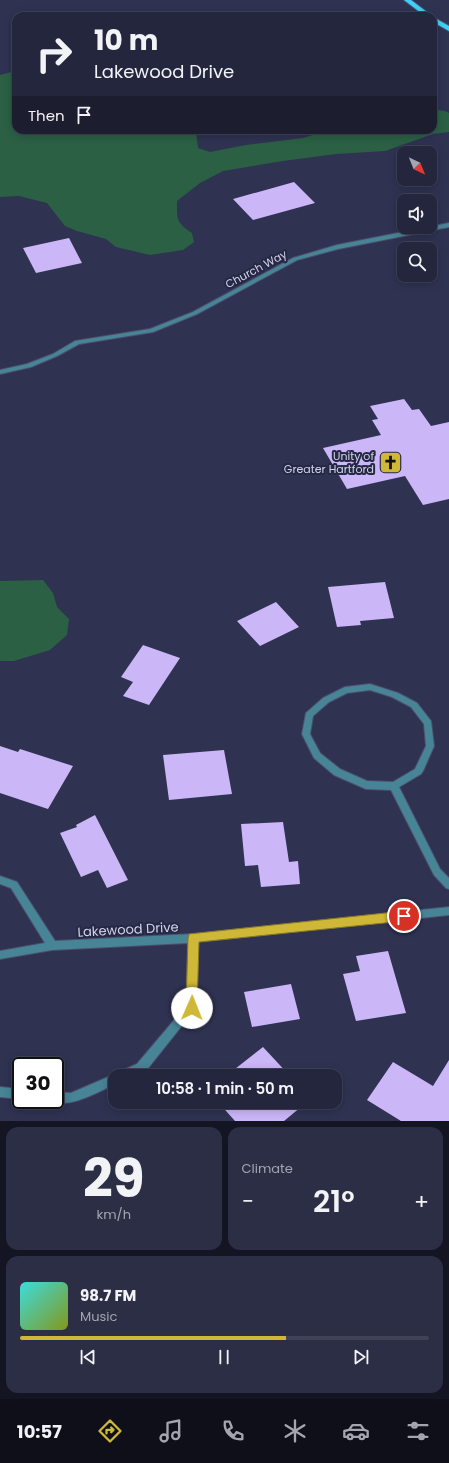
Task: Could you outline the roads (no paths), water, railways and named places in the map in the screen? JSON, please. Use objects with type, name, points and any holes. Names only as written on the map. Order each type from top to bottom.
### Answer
[{"type":"main road","points":[[407,0],[424,12]]},
{"type":"main road","points":[[437,22],[449,29]]},
{"type":"street","name":"Church Way","points":[[0,372],[30,366],[55,355],[77,342],[151,331],[195,313],[295,259],[337,247],[449,225]]},
{"type":"street","points":[[370,687],[395,695],[414,705],[428,723],[430,746],[418,771],[394,786],[366,785],[337,772],[317,755],[306,734],[309,715],[326,700],[345,690],[370,687]]},
{"type":"street","points":[[394,786],[437,872],[449,885]]},
{"type":"street","points":[[0,880],[14,885],[52,946]]},
{"type":"street","name":"Lakewood Drive","points":[[0,955],[52,946],[193,938],[449,911]]},
{"type":"street","points":[[139,1069],[192,1008],[193,938]]},
{"type":"street","points":[[64,1098],[71,1098],[108,1082]]},
{"type":"street","points":[[0,1092],[12,1093]]},
{"type":"place","name":"Unity of Greater Hartford","points":[[390,462]]}]
